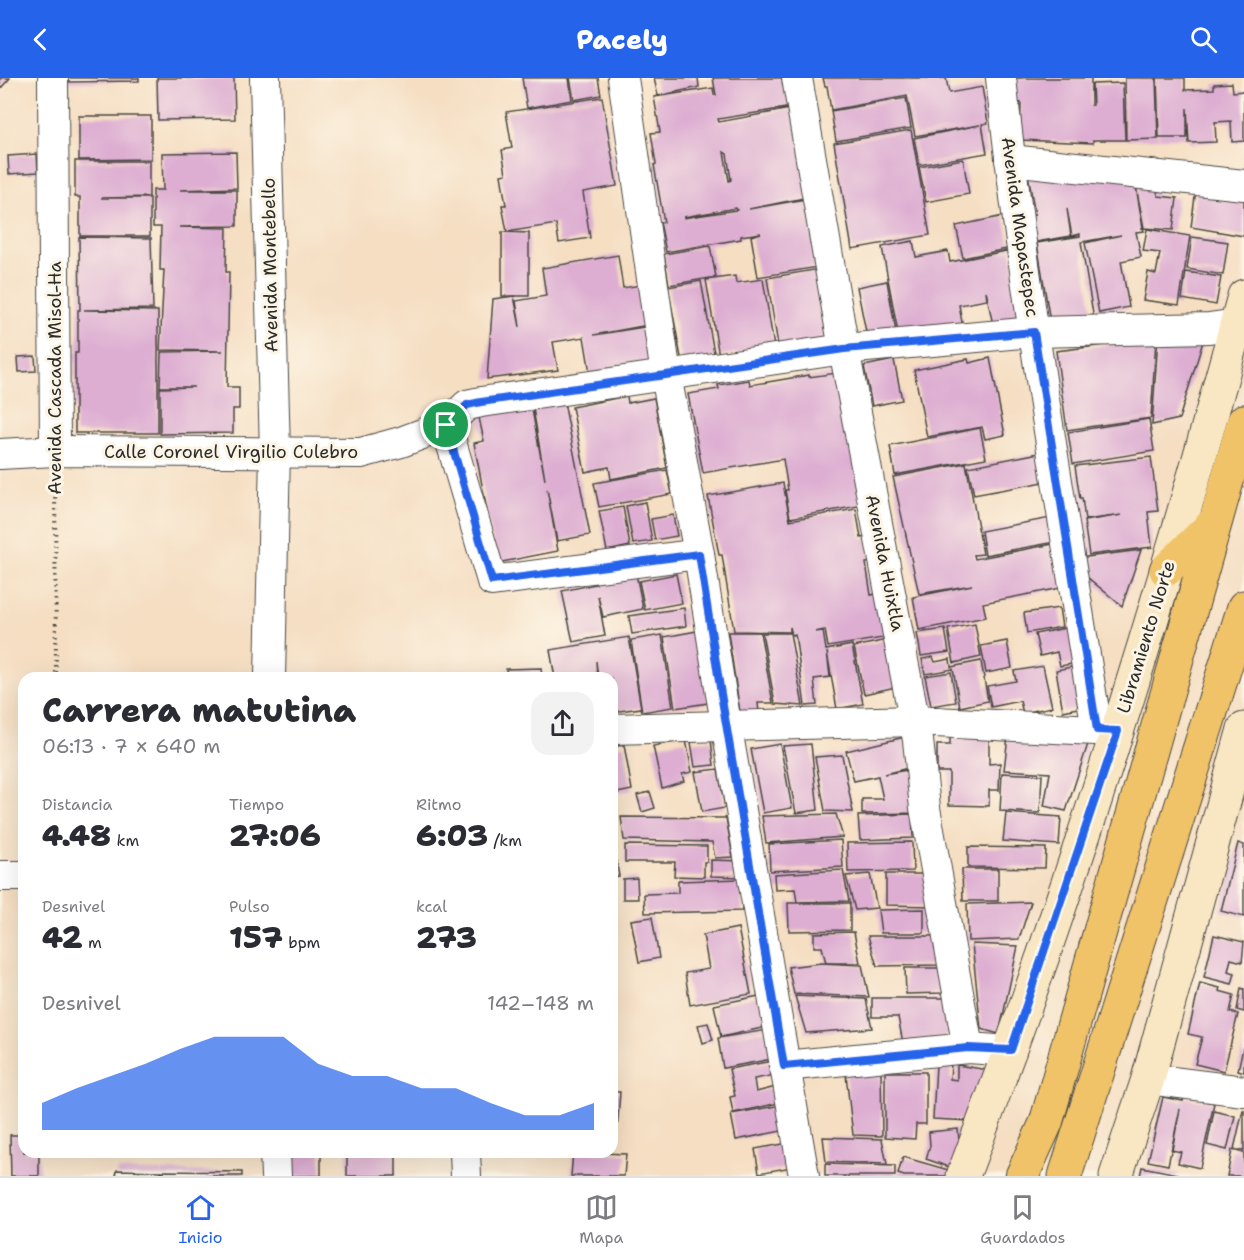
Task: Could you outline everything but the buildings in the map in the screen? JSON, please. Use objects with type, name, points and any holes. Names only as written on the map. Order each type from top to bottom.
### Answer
[{"type":"highway","name":"Libramiento Norte","points":[[1022,1176],[1046,1123],[1244,421]]},
{"type":"highway","points":[[1166,570],[1214,523]]},
{"type":"highway","points":[[1065,1176],[1244,607]]},
{"type":"street","name":"Avenida Cascada Misol-Ha","points":[[53,78],[55,451]]},
{"type":"street","name":"Avenida Montebello","points":[[265,78],[274,452],[270,672]]},
{"type":"street","points":[[623,78],[666,375],[699,554],[804,1176]]},
{"type":"street","name":"Avenida Huixtla","points":[[797,78],[844,349],[915,721],[925,808],[968,1048]]},
{"type":"street","name":"Avenida Mapastepec","points":[[1001,78],[1034,332],[1108,731]]},
{"type":"street","points":[[1010,160],[1244,185]]},
{"type":"street","name":"Calle Coronel Virgilio Culebro","points":[[0,454],[55,451],[362,453],[401,442],[446,425],[467,405],[844,349],[1034,332],[1209,328],[1240,310]]},
{"type":"street","name":"Libramiento Norte","points":[[963,1176],[1011,1050],[1108,731],[1166,570],[1240,310]]},
{"type":"street","points":[[446,425],[492,581],[699,554]]},
{"type":"street","points":[[618,729],[915,721],[1108,731]]},
{"type":"street","points":[[1116,1176],[1148,1079],[1243,733]]},
{"type":"street","points":[[0,876],[18,876]]},
{"type":"street","points":[[784,1066],[968,1048],[1011,1050]]},
{"type":"street","points":[[1148,1079],[1244,1091]]},
{"type":"street","points":[[275,1158],[276,1176]]},
{"type":"street","points":[[465,1158],[466,1176]]},
{"type":"path","name":"Avenida Cascada Misol-Ha","points":[[55,451],[56,672]]},
{"type":"route","points":[[1034,332],[1097,730],[1118,731],[1011,1050],[968,1048],[784,1066],[699,554],[492,581],[446,425],[467,405],[481,402],[844,349],[1034,332]]}]
